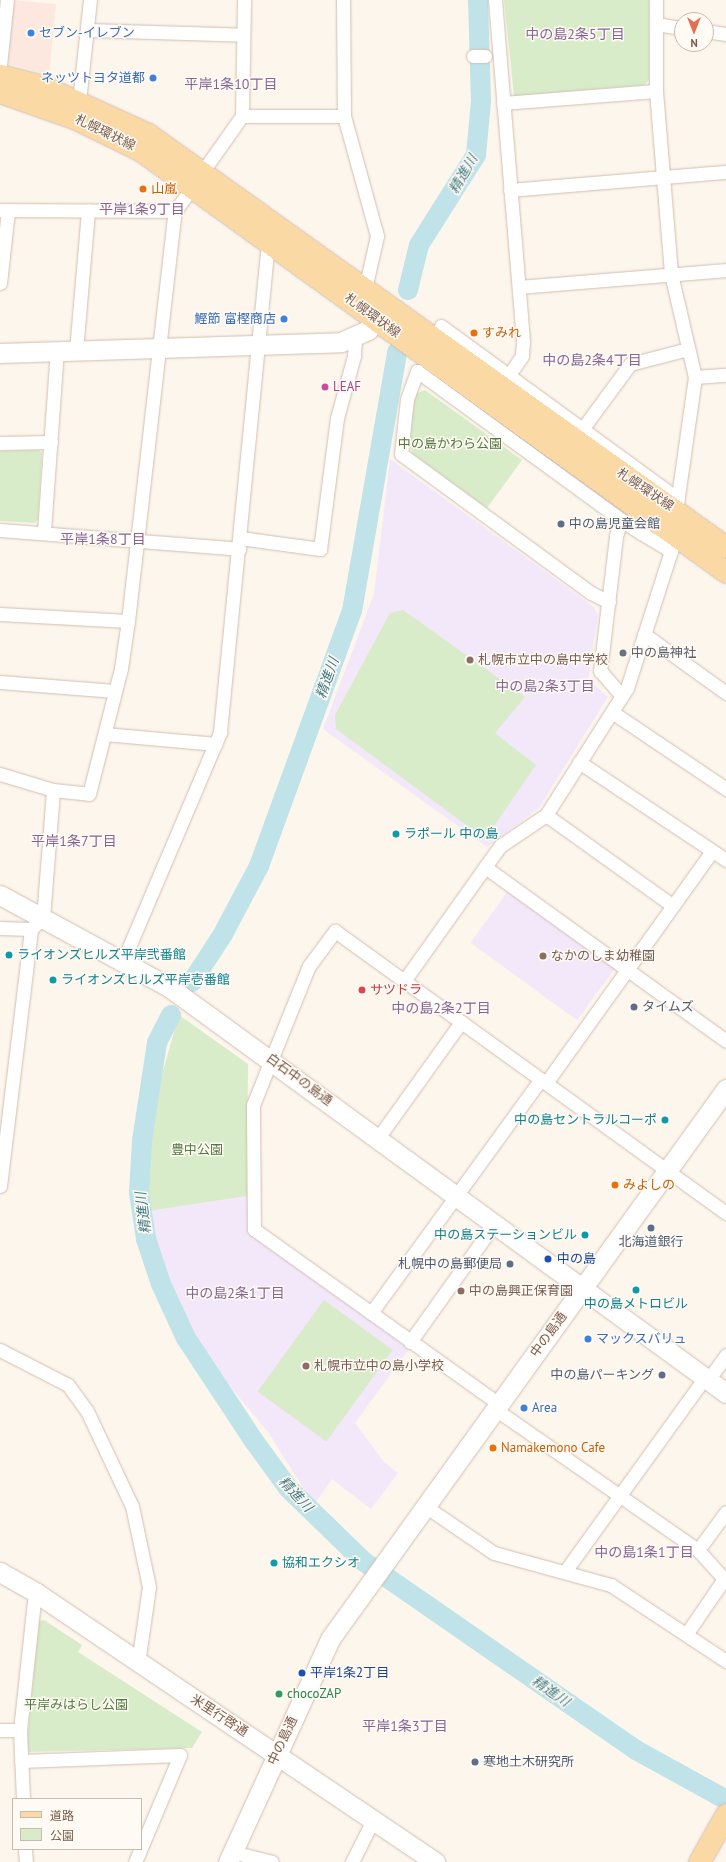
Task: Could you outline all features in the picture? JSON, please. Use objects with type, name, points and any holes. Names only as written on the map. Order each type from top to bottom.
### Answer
[{"type":"main road","name":"札幌環状線","points":[[0,75],[79,101],[148,134],[268,240],[375,318],[646,525],[673,543],[726,572]]},
{"type":"main road","name":"札幌環状線","points":[[0,92],[74,118],[198,178],[365,289],[677,505],[726,547]]},
{"type":"main road","points":[[699,1862],[726,1814]]},
{"type":"street","points":[[0,65],[7,0]]},
{"type":"street","points":[[79,101],[88,30],[90,0]]},
{"type":"street","points":[[0,774],[52,790],[89,794],[115,690],[128,621],[175,211],[242,116],[244,0]]},
{"type":"street","points":[[344,0],[344,116],[377,236],[365,289]]},
{"type":"street","points":[[495,0],[523,352],[508,376]]},
{"type":"street","points":[[656,0],[656,91],[671,274],[695,377],[677,505]]},
{"type":"street","points":[[656,24],[674,27]]},
{"type":"street","points":[[88,30],[243,35]]},
{"type":"street","points":[[714,32],[726,34]]},
{"type":"street","points":[[504,103],[656,91]]},
{"type":"street","points":[[242,116],[344,116]]},
{"type":"street","points":[[510,190],[726,172]]},
{"type":"street","points":[[0,282],[4,210],[175,211]]},
{"type":"street","points":[[76,351],[88,211]]},
{"type":"street","points":[[123,961],[216,744],[239,544],[268,240]]},
{"type":"street","points":[[518,287],[726,270]]},
{"type":"street","points":[[0,352],[158,349],[341,342],[368,330],[375,318]]},
{"type":"street","points":[[441,326],[508,376],[583,428],[677,505]]},
{"type":"street","points":[[0,530],[320,549],[337,418],[354,356],[355,337]]},
{"type":"street","points":[[583,428],[630,364],[688,349]]},
{"type":"street","points":[[44,532],[57,351]]},
{"type":"street","points":[[610,602],[591,593],[401,454],[407,399],[417,371],[621,520],[646,525]]},
{"type":"street","points":[[695,377],[726,375]]},
{"type":"street","points":[[0,444],[51,442]]},
{"type":"street","points":[[621,520],[600,675],[622,696]]},
{"type":"street","points":[[404,981],[500,846],[546,815],[622,696],[644,634],[673,543]]},
{"type":"street","points":[[0,614],[128,621]]},
{"type":"street","points":[[644,634],[726,693]]},
{"type":"street","points":[[0,682],[115,690]]},
{"type":"street","points":[[612,712],[726,789]]},
{"type":"street","points":[[105,734],[216,744]]},
{"type":"street","points":[[579,762],[726,860]]},
{"type":"street","points":[[0,1186],[37,923],[52,790]]},
{"type":"street","points":[[546,815],[673,906]]},
{"type":"street","points":[[371,1313],[627,970],[712,852]]},
{"type":"street","points":[[485,867],[726,1041]]},
{"type":"street","name":"白石中の島通","points":[[0,895],[37,923],[123,961],[169,987],[273,1061],[726,1393]]},
{"type":"street","points":[[0,928],[37,923]]},
{"type":"street","points":[[687,1633],[724,1579],[698,1550],[619,1495],[254,1229],[253,1105],[273,1061],[309,966],[335,931],[726,1213]]},
{"type":"street","points":[[378,1138],[461,1022]]},
{"type":"street","name":"中の島通","points":[[230,1857],[330,1638],[584,1288],[726,1089]]},
{"type":"street","points":[[410,1342],[495,1223]]},
{"type":"street","points":[[0,1350],[68,1384],[87,1411],[132,1506],[149,1587],[138,1663]]},
{"type":"street","points":[[566,1570],[619,1495],[706,1379],[726,1355]]},
{"type":"street","points":[[425,1506],[494,1553],[566,1570],[611,1585],[687,1633],[726,1660]]},
{"type":"street","points":[[698,1550],[726,1512]]},
{"type":"street","name":"米里行啓通","points":[[0,1572],[35,1592],[138,1663],[436,1862]]},
{"type":"street","points":[[23,1798],[20,1730],[35,1592]]},
{"type":"street","points":[[0,1730],[20,1730]]},
{"type":"street","points":[[21,1761],[180,1755],[144,1836]]},
{"type":"street","points":[[352,1862],[373,1820]]},
{"type":"street","points":[[135,1862],[139,1850]]},
{"type":"street","points":[[230,1857],[272,1862]]},
{"type":"shaded area","name":"セブン-イレブン","points":[[13,0],[56,4],[49,75],[5,63]]},
{"type":"shaded area","name":"札幌市立中の島中学校","points":[[390,459],[594,607],[598,615],[588,679],[608,697],[539,808],[487,847],[323,729],[374,594]]},
{"type":"shaded area","name":"なかのしま幼稚園","points":[[508,891],[615,969],[577,1020],[470,943]]},
{"type":"shaded area","name":"札幌市立中の島小学校","points":[[247,1196],[247,1230],[409,1349],[355,1423],[384,1462],[398,1473],[371,1509],[332,1479],[314,1505],[268,1432],[227,1383],[185,1321],[158,1263],[149,1211]]},
{"type":"green space","points":[[504,0],[649,0],[649,80],[645,85],[514,96]]},
{"type":"green space","name":"中の島かわら公園","points":[[425,390],[522,460],[487,508],[413,454],[409,445],[415,394]]},
{"type":"green space","points":[[39,450],[42,453],[38,519],[35,523],[0,521],[0,451]]},
{"type":"green space","points":[[403,610],[525,697],[495,733],[536,765],[485,839],[336,729],[335,715],[390,613]]},
{"type":"green space","name":"豊中公園","points":[[179,1015],[248,1064],[247,1196],[149,1211],[145,1152],[153,1106]]},
{"type":"green space","points":[[324,1300],[393,1350],[326,1441],[258,1391]]},
{"type":"green space","name":"平岸みはらし公園","points":[[44,1620],[82,1645],[78,1652],[202,1732],[192,1748],[26,1752],[39,1621]]},
{"type":"waterway","name":"精進川","points":[[408,290],[419,245],[476,155],[481,101],[478,0]]},
{"type":"waterway","name":"精進川","points":[[192,982],[223,934],[259,866],[352,611],[397,352]]},
{"type":"waterway","name":"精進川","points":[[171,1015],[157,1043],[142,1141],[139,1193],[146,1239],[161,1284],[186,1338],[254,1441],[288,1488],[363,1561],[636,1750],[723,1798]]},
{"type":"place","name":"セブン-イレブン","points":[[31,33]]},
{"type":"place","name":"ネッツトヨタ道都","points":[[153,78]]},
{"type":"place","name":"山嵐","points":[[143,189]]},
{"type":"place","name":"鰹節 富樫商店","points":[[284,319]]},
{"type":"place","name":"すみれ","points":[[474,333]]},
{"type":"place","name":"LEAF","points":[[325,387]]},
{"type":"place","name":"中の島児童会館","points":[[561,524]]},
{"type":"place","name":"中の島神社","points":[[623,653]]},
{"type":"place","name":"札幌市立中の島中学校","points":[[470,660]]},
{"type":"place","name":"ラポール 中の島","points":[[396,834]]},
{"type":"place","name":"ライオンズヒルズ平岸弐番館","points":[[9,955]]},
{"type":"place","name":"なかのしま幼稚園","points":[[543,956]]},
{"type":"place","name":"ライオンズヒルズ平岸壱番館","points":[[53,980]]},
{"type":"place","name":"サツドラ","points":[[362,990]]},
{"type":"place","name":"タイムズ","points":[[634,1007]]},
{"type":"place","name":"中の島セントラルコーポ","points":[[665,1120]]},
{"type":"place","name":"みよしの","points":[[615,1185]]},
{"type":"place","name":"北海道銀行","points":[[651,1228]]},
{"type":"place","name":"中の島ステーションビル","points":[[585,1235]]},
{"type":"place","name":"中の島","points":[[548,1259]]},
{"type":"place","name":"札幌中の島郵便局","points":[[510,1264]]},
{"type":"place","name":"中の島メトロビル","points":[[636,1290]]},
{"type":"place","name":"中の島興正保育園","points":[[461,1291]]},
{"type":"place","name":"マックスバリュ","points":[[588,1339]]},
{"type":"place","name":"札幌市立中の島小学校","points":[[306,1366]]},
{"type":"place","name":"中の島パーキング","points":[[662,1375]]},
{"type":"place","name":"Area","points":[[524,1408]]},
{"type":"place","name":"Namakemono Cafe","points":[[493,1448]]},
{"type":"place","name":"協和エクシオ","points":[[274,1563]]},
{"type":"place","name":"平岸1条2丁目","points":[[302,1673]]},
{"type":"place","name":"chocoZAP","points":[[279,1694]]},
{"type":"place","name":"寒地土木研究所","points":[[475,1762]]},
{"type":"district","name":"中の島2条5丁目","points":[[575,34]]},
{"type":"district","name":"平岸1条10丁目","points":[[231,84]]},
{"type":"district","name":"平岸1条9丁目","points":[[142,209]]},
{"type":"district","name":"中の島2条4丁目","points":[[592,360]]},
{"type":"district","name":"平岸1条8丁目","points":[[103,539]]},
{"type":"district","name":"中の島2条3丁目","points":[[545,686]]},
{"type":"district","name":"平岸1条7丁目","points":[[74,841]]},
{"type":"district","name":"中の島2条2丁目","points":[[441,1008]]},
{"type":"district","name":"中の島2条1丁目","points":[[235,1293]]},
{"type":"district","name":"中の島1条1丁目","points":[[644,1552]]},
{"type":"district","name":"平岸1条3丁目","points":[[405,1726]]}]
